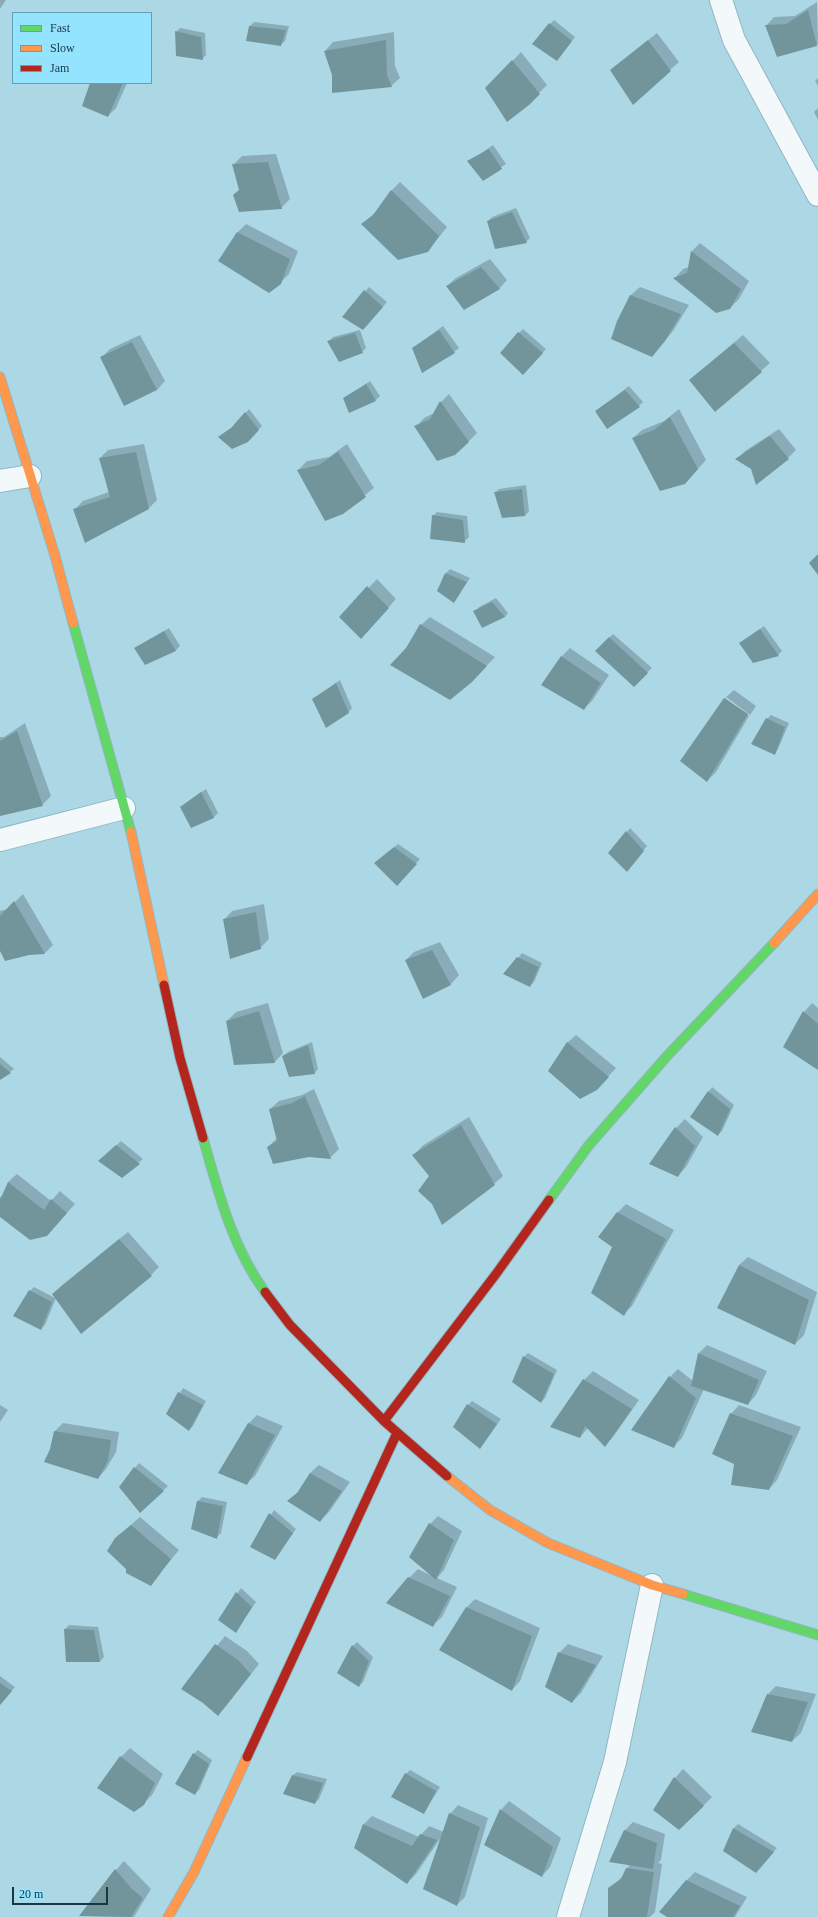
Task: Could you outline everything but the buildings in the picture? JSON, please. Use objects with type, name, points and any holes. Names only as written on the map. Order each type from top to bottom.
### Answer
[{"type":"street","points":[[720,0],[734,40],[818,195]]},
{"type":"street","points":[[0,377],[55,556],[132,837],[180,1058],[225,1216],[254,1276],[290,1324],[384,1421],[441,1471],[490,1510],[548,1543],[652,1585],[818,1635]]},
{"type":"street","points":[[0,481],[30,476]]},
{"type":"street","points":[[0,840],[124,808]]},
{"type":"street","points":[[384,1421],[496,1274],[589,1145],[668,1055],[788,928],[818,894]]},
{"type":"street","points":[[168,1917],[198,1865],[397,1433]]},
{"type":"street","points":[[568,1917],[615,1762],[652,1585]]},
{"type":"traffic: fast","points":[[73,623],[131,832]]},
{"type":"traffic: fast","points":[[549,1200],[589,1145],[668,1055],[774,943]]},
{"type":"traffic: fast","points":[[203,1138],[227,1218],[253,1275],[265,1292]]},
{"type":"traffic: fast","points":[[683,1594],[818,1635]]},
{"type":"traffic: slow","points":[[0,377],[55,556],[73,623]]},
{"type":"traffic: slow","points":[[131,832],[164,985]]},
{"type":"traffic: slow","points":[[774,943],[818,894]]},
{"type":"traffic: slow","points":[[447,1476],[490,1510],[548,1543],[652,1585],[683,1594]]},
{"type":"traffic: slow","points":[[168,1917],[194,1872],[247,1757]]},
{"type":"traffic: jam","points":[[164,985],[180,1058],[203,1138]]},
{"type":"traffic: jam","points":[[384,1421],[496,1274],[549,1200]]},
{"type":"traffic: jam","points":[[265,1292],[290,1325],[384,1421],[447,1476]]},
{"type":"traffic: jam","points":[[247,1757],[397,1433]]}]
